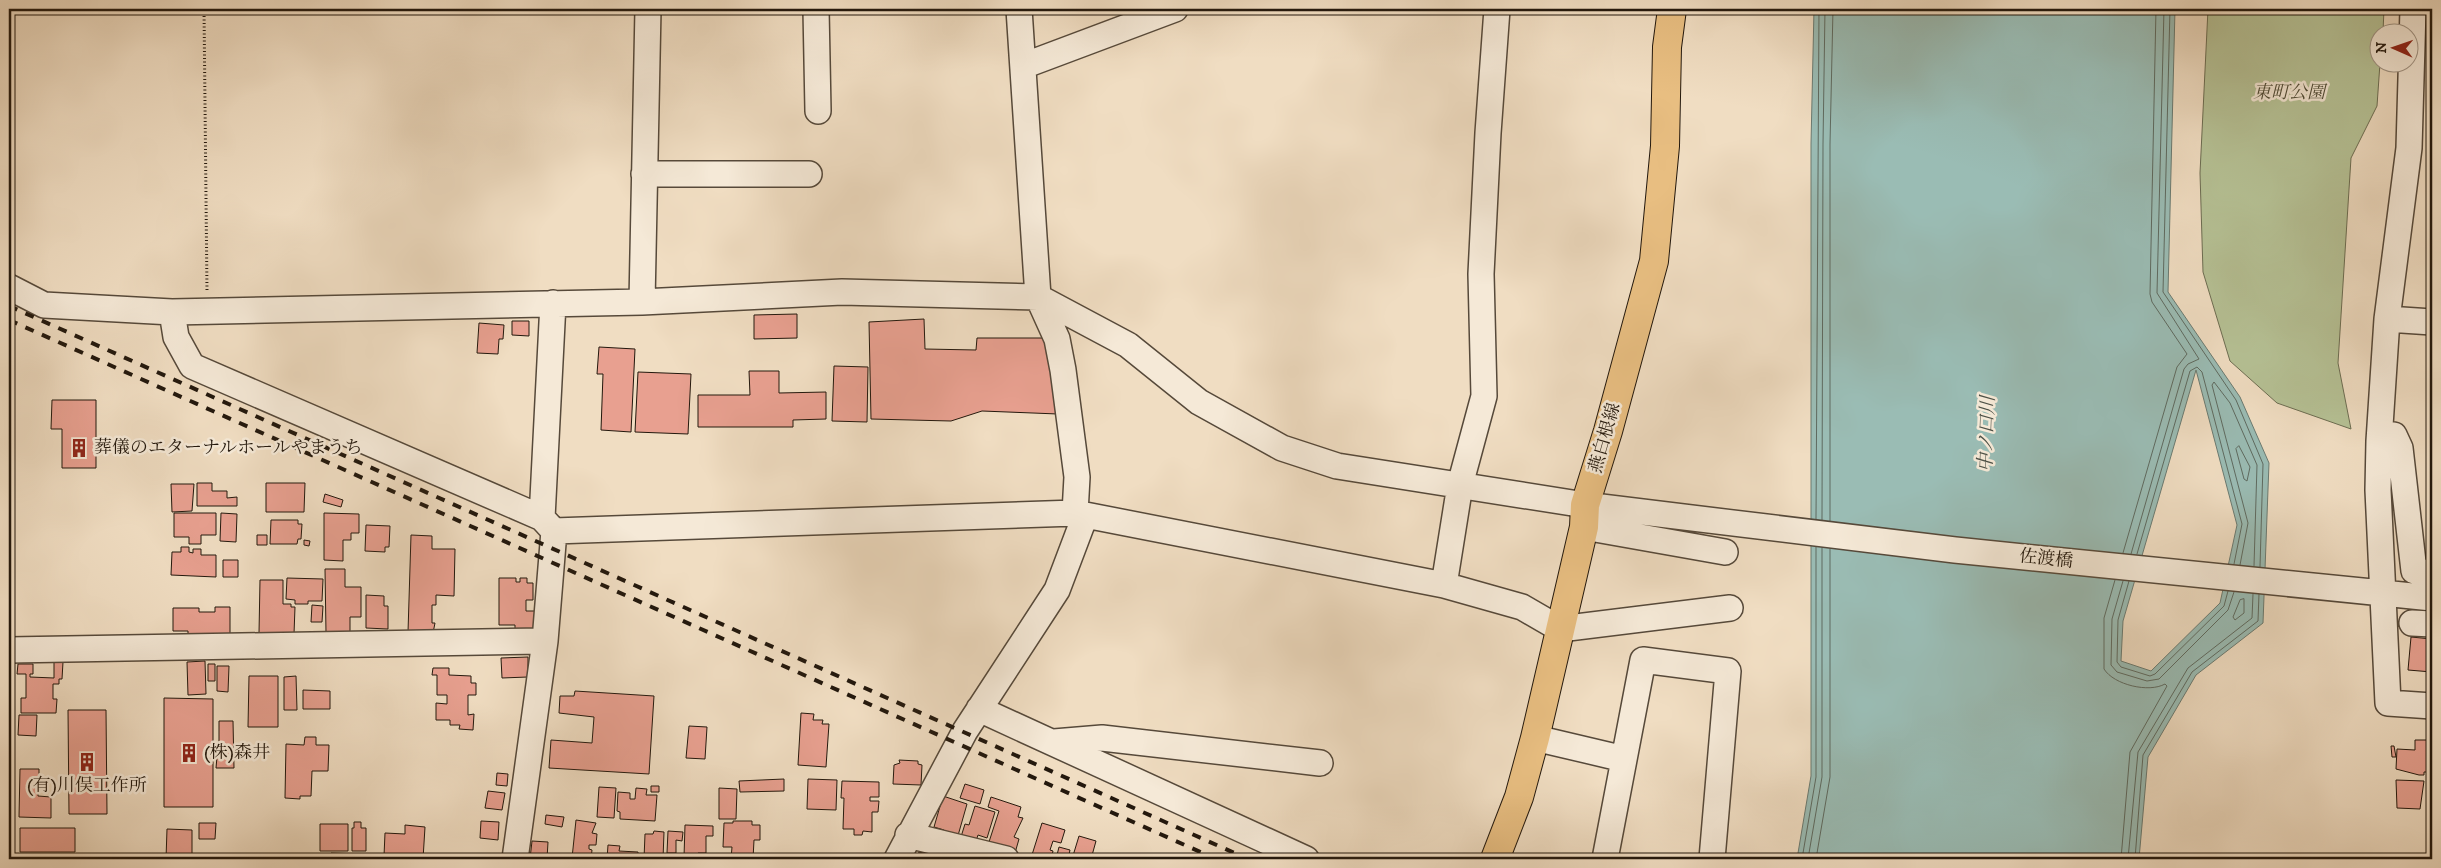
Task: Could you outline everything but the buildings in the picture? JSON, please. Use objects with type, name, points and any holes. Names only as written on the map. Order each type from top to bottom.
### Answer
[{"type":"main road","name":"燕白根線","points":[[1495,859],[1519,797],[1535,738],[1585,516],[1654,261],[1665,146],[1667,47],[1672,9]]},
{"type":"street","points":[[642,302],[648,9]]},
{"type":"street","points":[[816,9],[818,110]]},
{"type":"street","points":[[897,859],[908,835],[965,731],[1057,590],[1080,514],[1063,370],[1057,339],[1038,297],[1019,9]]},
{"type":"street","points":[[1023,66],[1175,9]]},
{"type":"street","points":[[1444,585],[1460,485],[1484,396],[1481,274],[1488,133],[1497,9]]},
{"type":"street","points":[[2413,9],[2409,148],[2388,319],[2380,432],[2375,592],[2388,704],[2432,706]]},
{"type":"street","points":[[644,174],[808,174]]},
{"type":"street","points":[[9,287],[44,305],[172,312],[642,302],[842,292],[1038,297],[1128,344],[1199,402],[1282,448],[1337,466],[1460,485],[1725,552]]},
{"type":"street","points":[[515,859],[546,641],[552,303]]},
{"type":"street","points":[[172,312],[176,337],[192,366],[548,525],[1080,514],[1444,585],[1522,607],[1560,629],[1730,608]]},
{"type":"street","points":[[2388,319],[2432,322]]},
{"type":"street","points":[[2380,432],[2394,435],[2400,448],[2414,571],[2432,573]]},
{"type":"street","name":"佐渡橋","points":[[1585,516],[1726,522],[1955,550],[2432,598]]},
{"type":"street","points":[[9,650],[546,641]]},
{"type":"street","points":[[1605,859],[1643,660],[1728,671],[1712,859]]},
{"type":"street","points":[[979,709],[1306,859]]},
{"type":"street","points":[[1051,742],[1102,738],[1320,763]]},
{"type":"street","points":[[1535,738],[1624,759]]},
{"type":"street","points":[[908,835],[1006,859]]},
{"type":"path","points":[[204,9],[208,311]]},
{"type":"green space","name":"東町公園","points":[[2208,9],[2384,9],[2383,22],[2368,22],[2368,72],[2379,72],[2377,106],[2351,158],[2338,363],[2351,429],[2277,403],[2230,361],[2203,272],[2200,173]]},
{"type":"water","name":"中ノ口川","points":[[1814,9],[2175,9],[2168,292],[2240,397],[2269,463],[2263,623],[2196,675],[2148,757],[2139,859],[1797,859],[1811,776],[1811,144]],"holes":[[[2196,370],[2237,525],[2220,603],[2151,671],[2121,661],[2123,621]]]},
{"type":"railway","points":[[9,306],[1248,859]]},
{"type":"railway","points":[[9,320],[1216,859]]},
{"type":"place","name":"葬儀のエターナルホールやまうち","points":[[79,448]]},
{"type":"place","name":"(株)森井","points":[[189,753]]},
{"type":"place","name":"(有)川俣工作所","points":[[87,762]]}]
